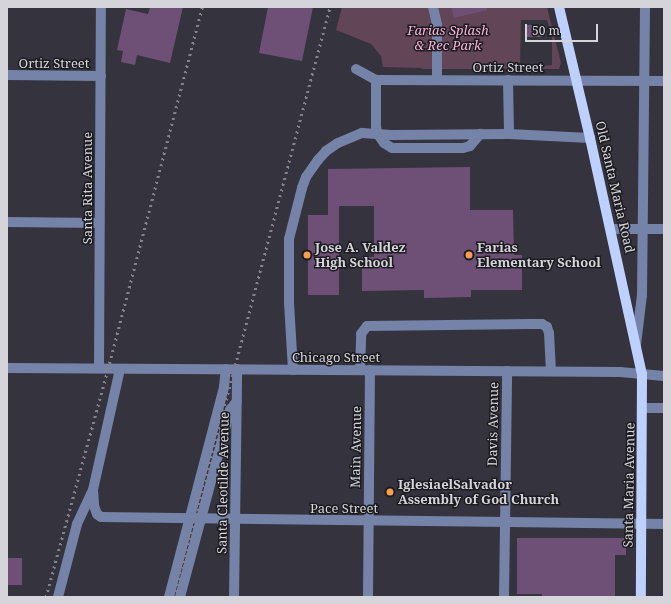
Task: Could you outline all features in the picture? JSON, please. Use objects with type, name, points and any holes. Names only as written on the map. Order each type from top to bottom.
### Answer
[{"type":"main road","name":"Old Santa Maria Road","points":[[559,7],[611,229],[642,374]]},
{"type":"main road","name":"Santa Maria Avenue","points":[[641,597],[642,374]]},
{"type":"street","name":"Santa Rita Avenue","points":[[98,368],[101,7]]},
{"type":"street","points":[[433,7],[437,25],[437,80]]},
{"type":"street","points":[[636,345],[642,296],[645,7]]},
{"type":"street","name":"Ortiz Street","points":[[356,69],[376,80],[664,81]]},
{"type":"street","name":"Ortiz Street","points":[[7,76],[100,76]]},
{"type":"street","points":[[376,80],[377,134],[384,144],[392,148],[402,149],[464,148],[470,146],[480,134]]},
{"type":"street","points":[[508,80],[509,134]]},
{"type":"street","points":[[293,370],[289,303],[289,239],[302,188],[318,160],[338,143],[362,133],[391,135],[509,134],[590,138]]},
{"type":"street","points":[[7,222],[99,223]]},
{"type":"street","points":[[611,229],[664,229]]},
{"type":"street","name":"Main Avenue","points":[[368,597],[369,521],[365,370],[361,334],[367,326],[537,324],[547,327],[549,333],[551,371]]},
{"type":"street","name":"Chicago Street","points":[[7,368],[551,371],[620,372],[664,376]]},
{"type":"street","points":[[58,597],[77,524],[93,490],[120,369]]},
{"type":"street","points":[[180,597],[195,519],[224,387],[226,369]]},
{"type":"street","name":"Santa Cleotilde Avenue","points":[[234,597],[237,369]]},
{"type":"street","name":"Davis Avenue","points":[[504,597],[507,371]]},
{"type":"street","points":[[169,597],[230,410],[237,401]]},
{"type":"street","points":[[642,408],[664,408]]},
{"type":"street","name":"Pace Street","points":[[93,490],[94,506],[97,514],[106,518],[664,524]]},
{"type":"green space","name":"Farias Splash & Rec Park","points":[[342,7],[547,7],[561,63],[559,69],[542,69],[541,66],[552,65],[552,38],[547,20],[521,20],[520,66],[530,66],[530,69],[422,69],[383,67],[381,56],[371,44],[336,30]]},
{"type":"building","points":[[150,7],[183,7],[170,63],[137,55],[135,65],[121,62],[123,51],[117,50],[126,9],[148,14]]},
{"type":"building","points":[[268,7],[313,7],[302,61],[259,53]]},
{"type":"building","points":[[451,7],[487,7],[487,10],[454,18]]},
{"type":"building","points":[[526,25],[542,25],[542,37],[526,37]]},
{"type":"building","points":[[470,167],[470,210],[513,210],[514,255],[522,255],[522,290],[471,290],[471,297],[424,298],[424,290],[362,291],[362,257],[374,257],[374,206],[339,206],[339,295],[308,295],[308,215],[328,215],[328,169]]},
{"type":"building","points":[[517,538],[626,538],[626,555],[615,555],[615,597],[542,597],[542,594],[517,594]]},
{"type":"building","points":[[7,558],[22,558],[22,585],[7,585]]},
{"type":"railway","points":[[46,597],[108,369],[202,7]]},
{"type":"railway","points":[[174,597],[330,7]]},
{"type":"place","name":"Jose A. Valdez High School","points":[[307,255]]},
{"type":"place","name":"Farias Elementary School","points":[[469,255]]},
{"type":"place","name":"IglesiaelSalvador Assembly of God Church","points":[[390,492]]}]
